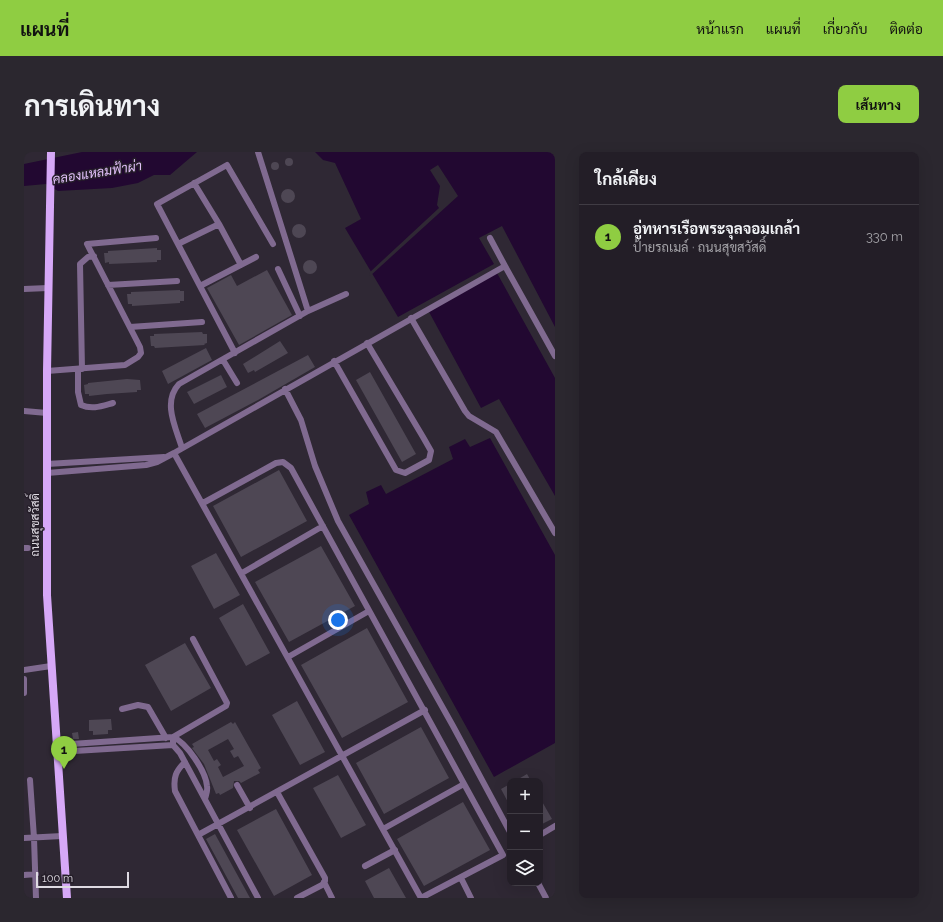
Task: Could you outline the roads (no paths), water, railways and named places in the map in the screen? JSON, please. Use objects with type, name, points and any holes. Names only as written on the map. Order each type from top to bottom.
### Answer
[{"type":"main road","name":"ถนนสุขสวัสดิ์","points":[[51,154],[47,371],[47,595],[67,898]]},
{"type":"street","points":[[258,152],[308,311]]},
{"type":"street","points":[[236,353],[157,204],[227,165],[273,244]]},
{"type":"street","points":[[194,184],[219,224],[241,265]]},
{"type":"street","points":[[178,244],[219,224]]},
{"type":"street","points":[[47,371],[125,365],[133,362],[141,353],[140,347],[87,244],[156,238]]},
{"type":"street","points":[[490,238],[555,356]]},
{"type":"street","points":[[94,256],[88,257],[80,264],[80,369],[78,392],[81,405],[86,408],[95,408],[113,403]]},
{"type":"street","points":[[200,286],[256,256]]},
{"type":"street","points":[[48,468],[146,466],[157,462],[284,389],[505,266]]},
{"type":"street","points":[[278,270],[300,316]]},
{"type":"street","points":[[108,285],[177,281]]},
{"type":"street","points":[[24,289],[48,288]]},
{"type":"street","points":[[182,448],[172,414],[170,401],[173,391],[179,384],[308,311],[346,294]]},
{"type":"street","points":[[411,318],[464,411],[469,416],[496,432],[555,533]]},
{"type":"street","points":[[130,327],[202,322]]},
{"type":"street","points":[[334,361],[396,470],[405,473],[429,460],[431,451],[367,343]]},
{"type":"street","points":[[223,360],[237,383]]},
{"type":"street","points":[[284,389],[301,420],[315,466],[338,521],[434,691],[507,826]]},
{"type":"street","points":[[24,411],[47,412]]},
{"type":"street","points":[[174,452],[421,898],[507,853]]},
{"type":"street","points":[[203,503],[276,463],[283,462],[292,468],[503,855]]},
{"type":"street","points":[[242,573],[323,526]]},
{"type":"street","points":[[288,657],[369,611]]},
{"type":"street","points":[[170,738],[226,706],[227,703],[193,638]]},
{"type":"street","points":[[26,670],[51,666]]},
{"type":"street","points":[[24,679],[24,694]]},
{"type":"street","points":[[122,709],[138,706],[148,707],[180,753],[258,898]]},
{"type":"street","points":[[198,835],[250,808],[342,755],[425,710]]},
{"type":"street","points":[[57,749],[117,741],[170,738],[183,743],[192,754],[208,788],[205,799]]},
{"type":"street","points":[[117,741],[118,749]]},
{"type":"street","points":[[57,749],[118,749],[173,745]]},
{"type":"street","points":[[185,762],[175,774],[175,791],[231,898]]},
{"type":"street","points":[[192,775],[200,770]]},
{"type":"street","points":[[30,780],[36,838],[36,898]]},
{"type":"street","points":[[383,829],[464,784]]},
{"type":"street","points":[[238,785],[250,808]]},
{"type":"street","points":[[277,792],[324,875],[324,882],[330,897]]},
{"type":"street","points":[[543,833],[555,826]]},
{"type":"street","points":[[24,838],[62,836]]},
{"type":"street","points":[[365,866],[395,850]]},
{"type":"street","points":[[24,875],[36,874]]},
{"type":"street","points":[[461,878],[471,898]]},
{"type":"street","points":[[297,898],[324,882]]},
{"type":"street","points":[[540,886],[546,898]]},
{"type":"water","name":"คลองแหลมฟ้าผ่า","points":[[82,152],[197,152],[170,175],[154,175],[138,183],[112,188],[58,191],[46,184],[24,186],[24,164]]},
{"type":"water","points":[[315,152],[555,152],[555,327],[502,226],[479,238],[494,264],[398,317],[345,228],[361,219],[335,163],[323,160]]},
{"type":"water","points":[[497,273],[555,378],[555,496],[499,399],[481,408],[428,310]]},
{"type":"water","points":[[490,438],[555,555],[555,743],[494,777],[349,515],[369,504],[366,492],[381,485],[386,494],[453,459],[449,447],[465,439],[470,447]]},
{"type":"place","name":"อู่ทหารเรือพระจุลจอมเกล้า","points":[[64,769]]}]
